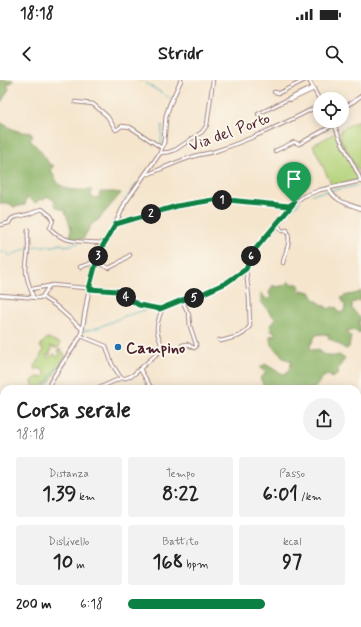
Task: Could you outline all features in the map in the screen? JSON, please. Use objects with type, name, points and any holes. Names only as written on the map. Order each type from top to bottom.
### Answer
[{"type":"street","points":[[50,385],[82,332],[89,289],[96,262],[104,243],[116,224],[125,203],[160,153],[166,116],[181,80]]},
{"type":"street","points":[[160,153],[175,150],[202,132],[207,125],[212,80]]},
{"type":"street","points":[[274,92],[279,93],[305,80]]},
{"type":"street","points":[[309,80],[315,92]]},
{"type":"street","points":[[288,101],[313,88]]},
{"type":"street","points":[[258,114],[313,88]]},
{"type":"street","points":[[349,104],[361,96]]},
{"type":"street","points":[[75,102],[93,104],[107,116],[116,130],[122,126],[130,127],[162,148]]},
{"type":"street","name":"Via del Porto","points":[[145,174],[149,174],[198,155],[214,152],[272,129],[313,108]]},
{"type":"street","points":[[274,151],[294,142],[299,144],[324,128]]},
{"type":"street","points":[[116,224],[177,206],[213,200],[289,206],[310,192],[329,190],[361,182],[340,140],[336,128]]},
{"type":"street","points":[[329,190],[336,198],[361,209]]},
{"type":"street","points":[[218,340],[221,341],[239,336],[250,326],[246,269],[253,252],[278,225],[294,203]]},
{"type":"street","points":[[0,226],[9,223],[11,219],[15,217],[42,209],[51,216],[53,220],[50,228],[62,238],[68,240],[104,243]]},
{"type":"street","points":[[278,225],[282,231],[287,230],[288,233],[289,245],[283,263]]},
{"type":"street","points":[[28,230],[26,271],[27,281],[31,288],[33,297]]},
{"type":"street","points":[[80,267],[96,262],[109,268],[130,255]]},
{"type":"street","points":[[31,288],[57,285],[117,291],[139,305],[162,310],[226,283],[246,269]]},
{"type":"street","points":[[42,297],[49,286]]},
{"type":"street","points":[[0,295],[42,297],[56,306],[82,332],[106,346],[112,364],[121,378]]},
{"type":"street","points":[[182,301],[189,315],[190,326],[196,347],[192,348],[187,344],[182,345]]},
{"type":"street","points":[[106,385],[121,378],[126,378],[133,375],[161,350],[161,343],[157,328],[162,310]]},
{"type":"street","points":[[140,368],[150,385]]},
{"type":"green space","points":[[0,80],[13,80],[11,83],[7,84],[9,89],[0,104]]},
{"type":"green space","points":[[361,119],[361,176],[341,139],[340,130],[349,128],[349,125]]},
{"type":"green space","points":[[0,122],[15,130],[31,132],[33,136],[30,140],[40,150],[50,165],[53,165],[51,169],[54,177],[62,186],[71,190],[92,190],[91,196],[94,198],[99,197],[100,192],[121,193],[99,219],[91,225],[83,239],[70,238],[71,229],[65,211],[56,207],[54,200],[46,196],[44,200],[40,199],[36,203],[27,197],[25,205],[14,207],[10,204],[0,204]]},
{"type":"green space","points":[[337,132],[359,178],[357,180],[332,186],[313,145]]},
{"type":"green space","points":[[288,281],[291,284],[298,284],[300,287],[298,291],[300,292],[301,290],[310,292],[314,299],[329,309],[332,307],[337,308],[339,313],[343,312],[345,308],[341,298],[361,291],[361,300],[352,303],[352,309],[361,318],[359,323],[361,332],[358,333],[354,330],[346,331],[351,336],[349,347],[346,349],[328,338],[329,335],[323,334],[316,335],[310,346],[310,349],[319,349],[323,354],[332,356],[339,355],[345,359],[339,367],[337,375],[331,378],[329,375],[326,375],[317,385],[263,385],[260,378],[266,373],[260,368],[265,364],[280,373],[286,374],[292,361],[283,358],[271,343],[270,336],[276,335],[275,332],[271,331],[270,325],[274,322],[275,318],[261,302],[261,293],[267,300],[271,297],[269,293],[273,285],[276,287],[286,285]]},
{"type":"green space","points":[[47,338],[60,343],[59,347],[55,348],[50,346],[52,350],[50,351],[50,354],[47,355],[48,358],[54,354],[58,357],[60,355],[58,349],[63,351],[62,353],[66,356],[46,385],[33,385],[33,380],[38,377],[42,378],[45,375],[45,372],[41,369],[38,368],[36,370],[35,366],[44,350],[40,347]]},
{"type":"waterway","points":[[145,83],[162,93]]},
{"type":"waterway","points":[[165,95],[170,98]]},
{"type":"waterway","points":[[169,113],[172,103]]},
{"type":"waterway","points":[[161,145],[162,125]]},
{"type":"waterway","points":[[125,200],[137,183]]},
{"type":"waterway","points":[[312,194],[361,185]]},
{"type":"waterway","points":[[279,224],[301,200]]},
{"type":"waterway","points":[[259,247],[277,227]]},
{"type":"waterway","points":[[0,254],[5,250],[10,256],[22,250],[39,246],[55,246],[61,244],[65,246],[79,243]]},
{"type":"waterway","points":[[179,302],[203,297],[232,281],[243,273]]},
{"type":"waterway","points":[[84,331],[97,328],[125,316],[148,309],[162,311],[173,305]]},
{"type":"waterway","points":[[73,345],[81,332]]},
{"type":"waterway","points":[[47,385],[50,377],[62,361]]},
{"type":"place","name":"Campino","points":[[118,347]]},
{"type":"route","points":[[213,200],[289,206],[294,203],[253,252],[246,269],[226,283],[195,297],[175,302],[160,309],[139,305],[117,291],[89,289],[99,252],[116,224],[177,206],[213,200]]}]
